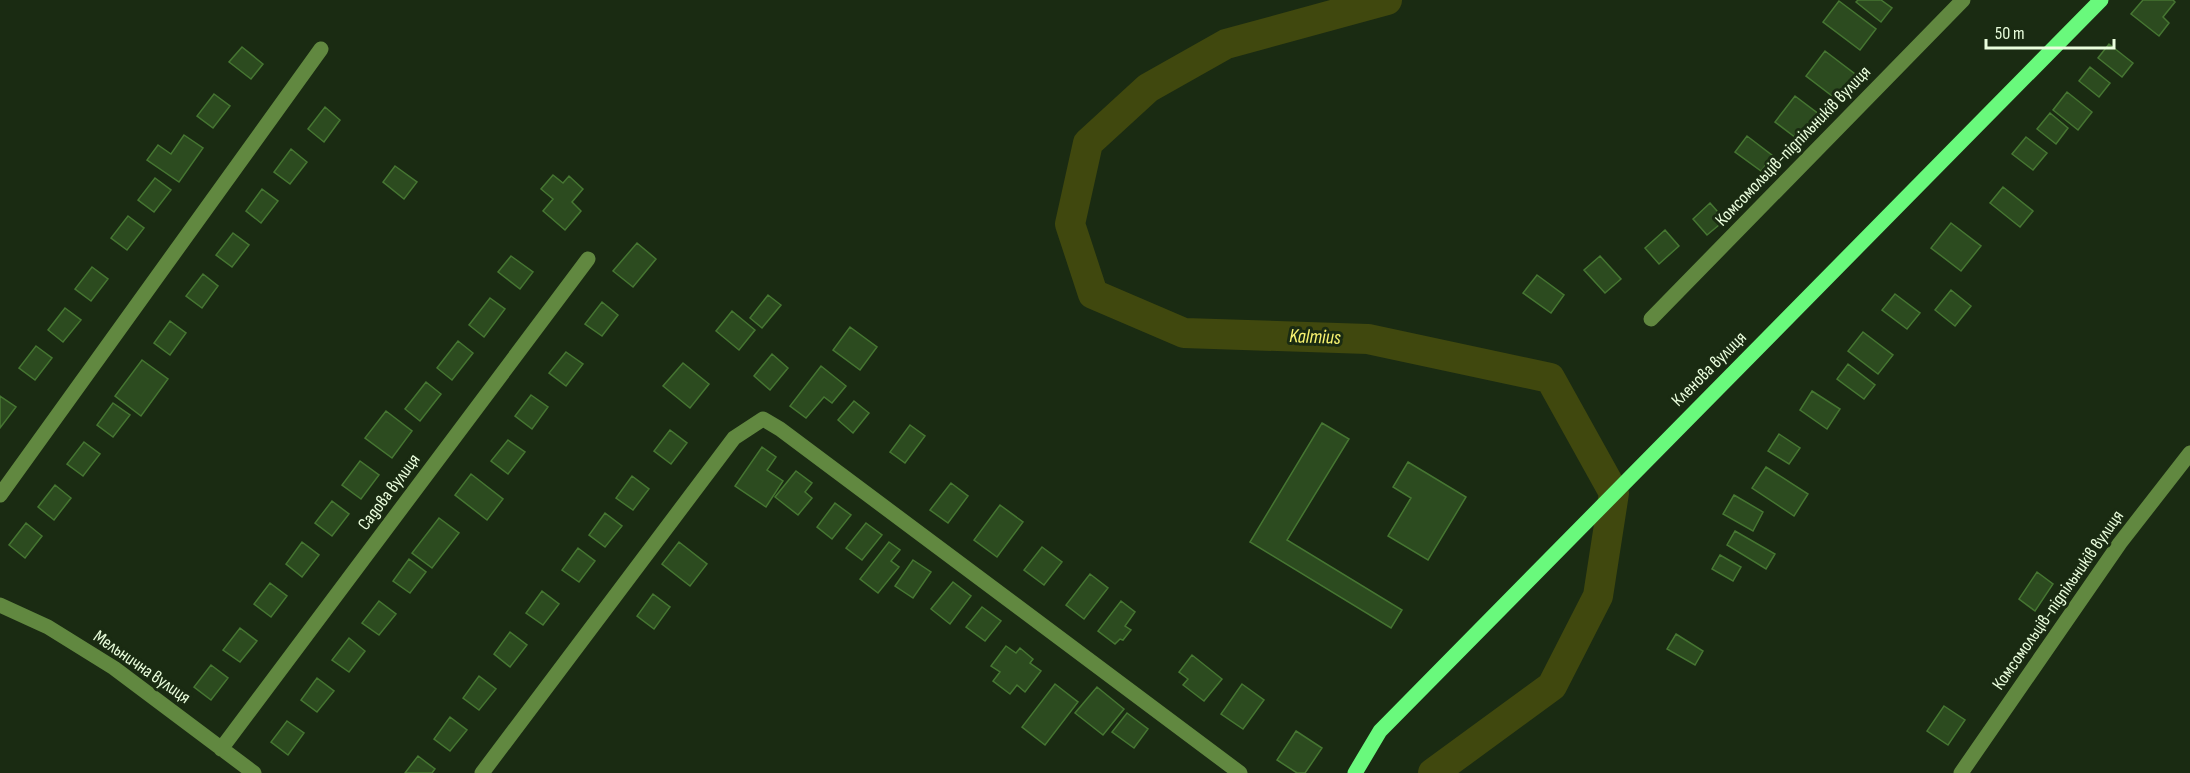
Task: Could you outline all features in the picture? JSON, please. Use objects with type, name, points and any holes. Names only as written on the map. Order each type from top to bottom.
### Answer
[{"type":"main road","name":"Кленова вулиця","points":[[1355,773],[1380,731],[2102,0]]},
{"type":"street","name":"Комсомольців-підпільників вулиця","points":[[1651,319],[1963,0]]},
{"type":"street","points":[[0,495],[321,49]]},
{"type":"street","name":"Садова вулиця","points":[[221,749],[588,259]]},
{"type":"street","points":[[482,773],[734,438],[763,419],[780,429],[1240,773]]},
{"type":"street","name":"Комсомольців-підпільників вулиця","points":[[1961,773],[2120,543],[2190,453]]},
{"type":"street","name":"Мельнична вулиця","points":[[0,605],[48,627],[114,668],[254,773]]},
{"type":"building","points":[[1858,0],[1881,0],[1892,8],[1881,22],[1856,2]]},
{"type":"building","points":[[2143,0],[2173,0],[2175,2],[2163,17],[2169,23],[2159,36],[2131,14]]},
{"type":"building","points":[[1839,1],[1876,29],[1860,50],[1823,22]]},
{"type":"building","points":[[2109,44],[2133,63],[2122,77],[2098,58]]},
{"type":"building","points":[[242,47],[263,64],[251,79],[229,62]]},
{"type":"building","points":[[1825,51],[1855,74],[1836,99],[1806,76]]},
{"type":"building","points":[[2090,67],[2110,83],[2099,97],[2079,81]]},
{"type":"building","points":[[2067,92],[2092,112],[2078,130],[2053,110]]},
{"type":"building","points":[[214,94],[230,106],[213,128],[197,116]]},
{"type":"building","points":[[1795,96],[1820,115],[1800,141],[1775,122]]},
{"type":"building","points":[[325,107],[340,120],[324,142],[308,129]]},
{"type":"building","points":[[2050,113],[2068,128],[2056,144],[2037,129]]},
{"type":"building","points":[[184,135],[203,148],[179,182],[147,160],[158,145],[171,154]]},
{"type":"building","points":[[1747,136],[1773,156],[1761,171],[1735,152]]},
{"type":"building","points":[[2026,137],[2047,153],[2033,170],[2012,154]]},
{"type":"building","points":[[291,149],[307,162],[290,184],[274,172]]},
{"type":"building","points":[[395,166],[417,182],[404,199],[383,182]]},
{"type":"building","points":[[553,175],[563,183],[569,176],[583,189],[572,202],[581,211],[565,230],[543,211],[553,199],[541,189]]},
{"type":"building","points":[[155,178],[171,190],[154,212],[138,200]]},
{"type":"building","points":[[2003,187],[2033,211],[2020,227],[1990,203]]},
{"type":"building","points":[[262,189],[278,201],[261,223],[246,211]]},
{"type":"building","points":[[1710,203],[1725,220],[1707,235],[1693,219]]},
{"type":"building","points":[[128,216],[144,228],[127,250],[111,238]]},
{"type":"building","points":[[1951,223],[1981,246],[1961,271],[1931,248]]},
{"type":"building","points":[[1665,230],[1679,246],[1659,264],[1645,248]]},
{"type":"building","points":[[233,233],[249,245],[232,267],[216,255]]},
{"type":"building","points":[[637,243],[656,259],[633,287],[613,271]]},
{"type":"building","points":[[511,256],[533,272],[520,289],[498,272]]},
{"type":"building","points":[[1600,256],[1621,279],[1605,293],[1584,270]]},
{"type":"building","points":[[92,267],[108,279],[91,301],[75,289]]},
{"type":"building","points":[[203,274],[218,286],[202,308],[186,296]]},
{"type":"building","points":[[1537,275],[1564,295],[1551,313],[1523,293]]},
{"type":"building","points":[[1951,290],[1971,306],[1955,326],[1935,310]]},
{"type":"building","points":[[1895,294],[1920,313],[1907,329],[1882,310]]},
{"type":"building","points":[[768,295],[781,305],[762,328],[750,318]]},
{"type":"building","points":[[490,298],[505,309],[484,337],[469,325]]},
{"type":"building","points":[[602,302],[618,315],[602,336],[585,324]]},
{"type":"building","points":[[65,308],[81,320],[63,342],[48,330]]},
{"type":"building","points":[[732,311],[755,330],[739,350],[716,331]]},
{"type":"building","points":[[170,321],[186,333],[170,355],[154,343]]},
{"type":"building","points":[[850,327],[877,347],[860,370],[833,350]]},
{"type":"building","points":[[1863,332],[1893,355],[1878,374],[1848,351]]},
{"type":"building","points":[[458,341],[473,353],[452,380],[437,368]]},
{"type":"building","points":[[36,346],[52,358],[35,380],[19,368]]},
{"type":"building","points":[[566,352],[583,364],[566,386],[549,373]]},
{"type":"building","points":[[772,354],[788,368],[770,390],[754,376]]},
{"type":"building","points":[[142,360],[168,379],[141,416],[115,396]]},
{"type":"building","points":[[683,363],[709,384],[690,408],[663,386]]},
{"type":"building","points":[[1848,364],[1875,385],[1864,399],[1837,379]]},
{"type":"building","points":[[821,366],[846,386],[832,403],[824,397],[806,418],[790,406]]},
{"type":"building","points":[[426,382],[441,394],[420,421],[405,409]]},
{"type":"building","points":[[1812,391],[1840,409],[1827,429],[1800,410]]},
{"type":"building","points":[[531,395],[548,407],[532,429],[515,416]]},
{"type":"building","points":[[0,396],[16,407],[0,428]]},
{"type":"building","points":[[854,401],[869,413],[853,433],[838,420]]},
{"type":"building","points":[[113,403],[130,415],[113,437],[97,425]]},
{"type":"building","points":[[386,411],[412,431],[392,458],[365,438]]},
{"type":"building","points":[[1322,423],[1349,439],[1287,540],[1402,610],[1391,628],[1250,542]]},
{"type":"building","points":[[910,425],[925,436],[905,463],[890,452]]},
{"type":"building","points":[[670,430],[687,443],[671,464],[654,451]]},
{"type":"building","points":[[1779,434],[1800,448],[1789,464],[1768,451]]},
{"type":"building","points":[[508,440],[525,452],[508,474],[491,461]]},
{"type":"building","points":[[84,442],[100,454],[83,476],[67,464]]},
{"type":"building","points":[[762,447],[776,457],[767,470],[783,481],[766,507],[735,486]]},
{"type":"building","points":[[360,461],[379,475],[361,499],[342,485]]},
{"type":"building","points":[[1408,462],[1466,497],[1428,560],[1388,536],[1411,498],[1393,487]]},
{"type":"building","points":[[1766,467],[1808,494],[1794,516],[1752,488]]},
{"type":"building","points":[[796,471],[812,483],[805,492],[812,498],[798,515],[775,497]]},
{"type":"building","points":[[471,474],[503,499],[487,520],[455,495]]},
{"type":"building","points":[[632,476],[649,489],[633,510],[616,498]]},
{"type":"building","points":[[951,483],[968,496],[948,523],[930,510]]},
{"type":"building","points":[[55,485],[71,498],[54,520],[38,507]]},
{"type":"building","points":[[1734,495],[1763,512],[1753,531],[1723,514]]},
{"type":"building","points":[[332,501],[349,514],[332,536],[315,523]]},
{"type":"building","points":[[835,503],[851,515],[832,539],[817,527]]},
{"type":"building","points":[[1000,505],[1023,522],[997,557],[974,540]]},
{"type":"building","points":[[605,513],[622,526],[605,547],[589,535]]},
{"type":"building","points":[[439,518],[459,533],[432,568],[412,553]]},
{"type":"building","points":[[26,523],[42,536],[25,558],[9,545]]},
{"type":"building","points":[[866,523],[882,535],[862,560],[846,548]]},
{"type":"building","points":[[1735,531],[1775,554],[1766,569],[1727,545]]},
{"type":"building","points":[[302,542],[319,555],[302,577],[286,564]]},
{"type":"building","points":[[679,542],[707,564],[690,586],[662,564]]},
{"type":"building","points":[[889,542],[900,550],[891,561],[899,567],[878,593],[860,579]]},
{"type":"building","points":[[1042,547],[1062,562],[1044,585],[1024,570]]},
{"type":"building","points":[[578,548],[595,561],[579,582],[562,570]]},
{"type":"building","points":[[1720,555],[1741,567],[1733,581],[1712,569]]},
{"type":"building","points":[[409,559],[426,572],[410,593],[393,581]]},
{"type":"building","points":[[913,560],[931,572],[913,598],[895,586]]},
{"type":"building","points":[[2037,572],[2053,584],[2035,611],[2019,599]]},
{"type":"building","points":[[1090,574],[1108,588],[1084,619],[1066,605]]},
{"type":"building","points":[[953,582],[971,596],[950,624],[931,609]]},
{"type":"building","points":[[270,583],[287,596],[271,617],[254,604]]},
{"type":"building","points":[[542,591],[559,604],[543,625],[526,613]]},
{"type":"building","points":[[653,594],[670,607],[654,629],[637,616]]},
{"type":"building","points":[[379,601],[396,614],[379,635],[362,623]]},
{"type":"building","points":[[1121,601],[1135,612],[1125,626],[1131,630],[1123,640],[1120,639],[1115,644],[1098,631]]},
{"type":"building","points":[[982,607],[1001,621],[985,641],[966,627]]},
{"type":"building","points":[[240,628],[257,641],[240,662],[223,650]]},
{"type":"building","points":[[510,632],[527,645],[510,667],[494,654]]},
{"type":"building","points":[[1676,634],[1703,651],[1695,665],[1667,649]]},
{"type":"building","points":[[349,638],[365,651],[349,672],[332,660]]},
{"type":"building","points":[[1006,646],[1016,653],[1020,648],[1033,659],[1030,663],[1041,671],[1025,692],[1017,685],[1010,694],[993,681],[1000,672],[991,666]]},
{"type":"building","points":[[1192,655],[1222,679],[1204,701],[1183,685],[1188,679],[1179,672]]},
{"type":"building","points":[[211,665],[228,678],[211,700],[194,687]]},
{"type":"building","points":[[479,676],[496,689],[479,710],[463,698]]},
{"type":"building","points":[[317,678],[334,691],[317,712],[301,700]]},
{"type":"building","points":[[1055,684],[1078,702],[1045,745],[1022,727]]},
{"type":"building","points":[[1242,684],[1264,700],[1243,729],[1221,714]]},
{"type":"building","points":[[1097,687],[1124,709],[1103,735],[1075,713]]},
{"type":"building","points":[[1944,706],[1965,720],[1948,745],[1927,731]]},
{"type":"building","points":[[1127,713],[1148,729],[1134,748],[1112,732]]},
{"type":"building","points":[[450,717],[467,730],[450,751],[434,739]]},
{"type":"building","points":[[287,721],[304,733],[288,755],[271,742]]},
{"type":"building","points":[[1296,731],[1322,748],[1305,773],[1297,773],[1277,760]]},
{"type":"building","points":[[418,756],[435,769],[432,773],[405,773]]},
{"type":"waterway","name":"Kalmius","points":[[1387,0],[1226,44],[1148,88],[1088,143],[1070,224],[1093,294],[1184,333],[1368,339],[1550,378],[1614,493],[1598,596],[1552,686],[1433,773]]}]
